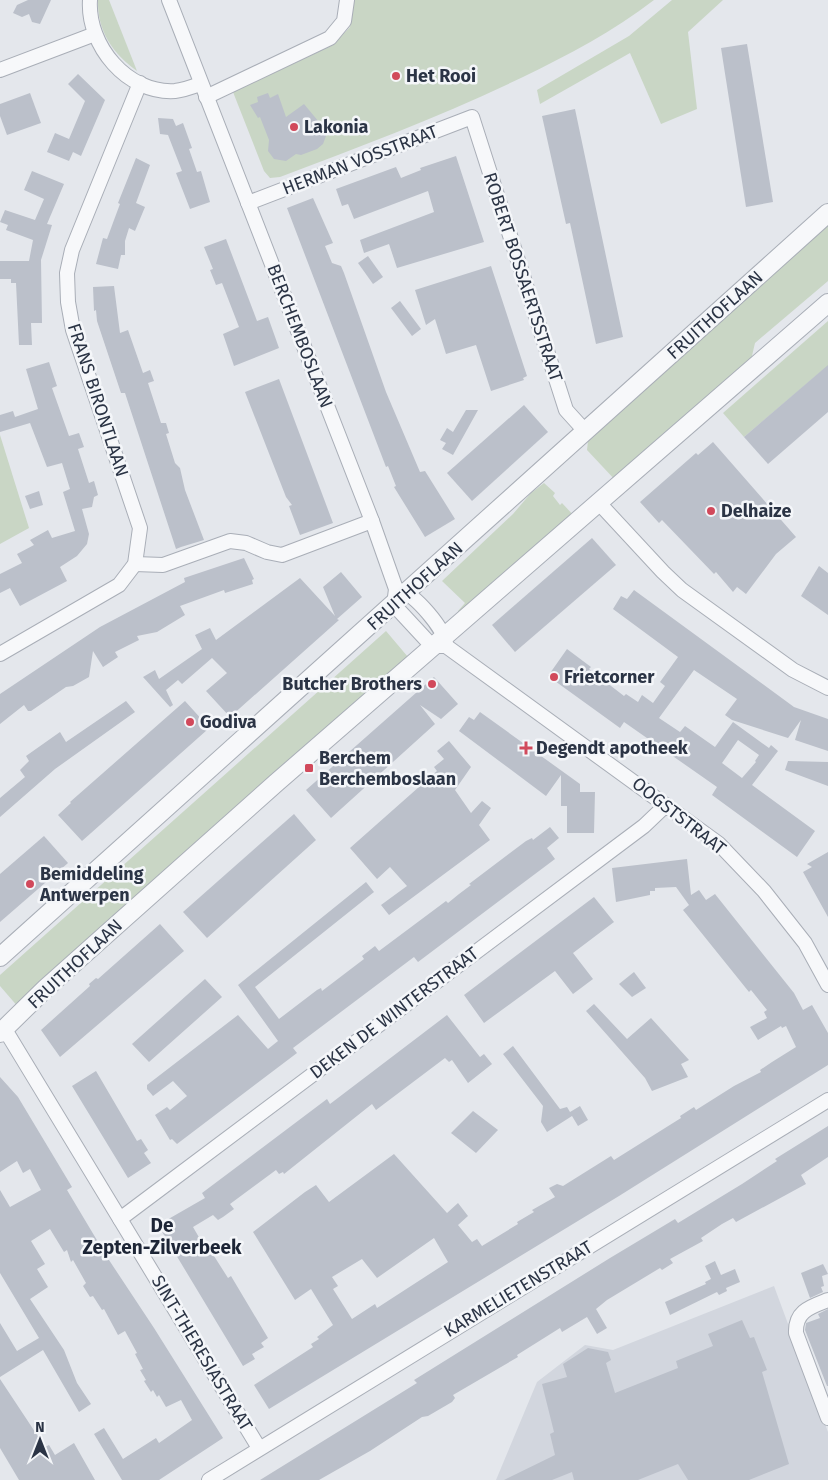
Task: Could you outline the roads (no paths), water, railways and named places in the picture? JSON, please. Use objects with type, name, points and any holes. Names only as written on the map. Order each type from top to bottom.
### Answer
[{"type":"street","points":[[90,0],[90,12],[95,34],[104,51],[116,67],[140,83],[154,88],[174,91],[200,84]]},
{"type":"street","name":"BERCHEMBOSLAAN","points":[[169,0],[399,595]]},
{"type":"street","points":[[206,97],[330,38],[344,21],[347,0]]},
{"type":"street","points":[[0,70],[95,34]]},
{"type":"street","name":"FRANS BIRONTLAAN","points":[[136,564],[140,528],[73,330],[68,302],[66,273],[80,226],[140,83]]},
{"type":"street","name":"HERMAN VOSSTRAAT","points":[[248,203],[472,118]]},
{"type":"street","name":"ROBERT BOSSAERTSSTRAAT","points":[[472,118],[566,410],[585,431]]},
{"type":"street","name":"FRUITHOFLAAN","points":[[0,957],[399,595],[828,213]]},
{"type":"street","name":"FRUITHOFLAAN","points":[[2,1030],[46,988],[828,303]]},
{"type":"street","points":[[599,503],[674,583],[793,670],[828,688]]},
{"type":"street","points":[[0,654],[119,585],[136,564],[163,565],[230,541],[246,543],[267,552],[282,555],[372,521]]},
{"type":"street","name":"OOGSTSTRAAT","points":[[399,595],[441,642]]},
{"type":"street","name":"OOGSTSTRAAT","points":[[399,595],[441,642],[719,844],[764,891],[805,943],[828,985]]},
{"type":"street","name":"DEKEN DE WINTERSTRAAT","points":[[120,1218],[644,826],[666,805]]},
{"type":"street","name":"SINT-THERESIASTRAAT","points":[[2,1030],[120,1218],[259,1448]]},
{"type":"street","name":"KARMELIETENSTRAAT","points":[[209,1480],[828,1100]]},
{"type":"street","points":[[828,1300],[804,1310],[796,1324],[796,1333],[828,1418]]},
{"type":"place","name":"Het Rooi","points":[[396,76]]},
{"type":"place","name":"Lakonia","points":[[294,127]]},
{"type":"place","name":"Delhaize","points":[[711,511]]},
{"type":"place","name":"Frietcorner","points":[[554,677]]},
{"type":"place","name":"Butcher Brothers","points":[[432,684]]},
{"type":"place","name":"Godiva","points":[[190,722]]},
{"type":"place","name":"Degendt apotheek","points":[[526,748]]},
{"type":"place","name":"Berchem Berchemboslaan","points":[[309,768]]},
{"type":"place","name":"Bemiddeling Antwerpen","points":[[30,884]]},
{"type":"district","name":"De Zepten-Zilverbeek","points":[[162,1236]]}]
